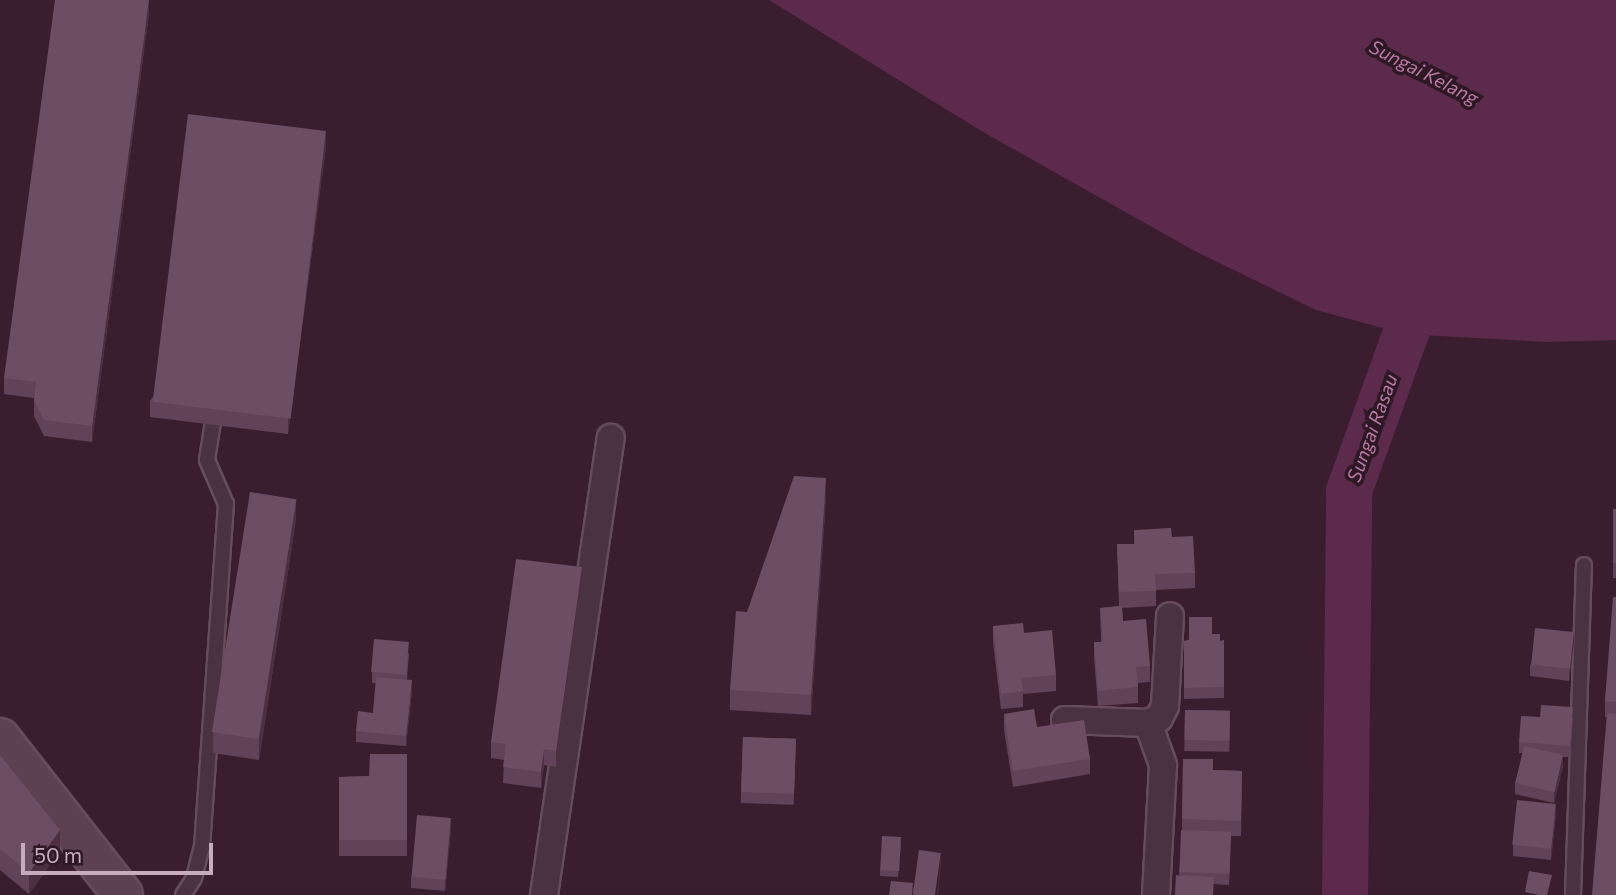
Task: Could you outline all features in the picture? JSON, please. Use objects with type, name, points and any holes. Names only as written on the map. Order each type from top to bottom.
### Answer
[{"type":"main road","points":[[0,738],[123,895]]},
{"type":"street","points":[[544,895],[611,438]]},
{"type":"street","points":[[1065,720],[1148,723],[1159,718],[1165,706],[1170,616]]},
{"type":"street","points":[[1148,723],[1163,765],[1156,895]]},
{"type":"lane","points":[[183,895],[194,878],[202,847],[226,503],[207,460],[217,395]]},
{"type":"lane","points":[[1573,895],[1584,565]]},
{"type":"water","name":"Sungai Kelang","points":[[769,0],[1616,0],[1616,340],[1546,342],[1405,334],[1316,310],[1193,250],[983,132]]},
{"type":"building","points":[[55,0],[149,0],[92,426],[44,420],[34,400],[36,382],[4,378]]},
{"type":"building","points":[[188,114],[326,131],[291,419],[153,402]]},
{"type":"building","points":[[794,476],[826,478],[811,695],[730,690],[736,611],[747,612]]},
{"type":"building","points":[[250,492],[296,499],[258,739],[212,732]]},
{"type":"building","points":[[1613,509],[1616,509],[1616,563],[1613,563]]},
{"type":"building","points":[[1171,528],[1172,537],[1193,536],[1195,573],[1155,574],[1156,591],[1119,592],[1117,544],[1135,544],[1134,530]]},
{"type":"building","points":[[516,559],[582,567],[556,751],[544,749],[541,772],[503,767],[506,744],[491,742]]},
{"type":"building","points":[[1613,597],[1616,597],[1616,702],[1605,701]]},
{"type":"building","points":[[1122,606],[1123,621],[1146,619],[1150,666],[1136,667],[1138,687],[1098,691],[1094,642],[1103,642],[1100,608]]},
{"type":"building","points":[[1189,617],[1212,617],[1212,634],[1220,634],[1220,641],[1224,640],[1224,687],[1184,688],[1184,641],[1189,640]]},
{"type":"building","points":[[1023,623],[1024,633],[1052,630],[1056,675],[1021,678],[1023,691],[1001,694],[993,626]]},
{"type":"building","points":[[1535,628],[1574,632],[1570,669],[1531,665]]},
{"type":"building","points":[[374,639],[409,642],[406,675],[371,672]]},
{"type":"building","points":[[376,677],[412,680],[406,736],[356,731],[358,711],[373,713]]},
{"type":"building","points":[[1541,705],[1573,707],[1570,746],[1519,742],[1521,716],[1540,717]]},
{"type":"building","points":[[1034,709],[1037,727],[1084,720],[1090,759],[1013,771],[1004,714]]},
{"type":"building","points":[[1185,710],[1230,711],[1229,741],[1184,740]]},
{"type":"building","points":[[1607,713],[1616,714],[1616,895],[1592,895]]},
{"type":"building","points":[[743,737],[796,739],[794,794],[741,792]]},
{"type":"building","points":[[1524,746],[1563,755],[1554,792],[1515,783]]},
{"type":"building","points":[[370,754],[407,754],[407,840],[339,840],[339,777],[369,776]]},
{"type":"building","points":[[0,755],[60,830],[29,873],[0,849]]},
{"type":"building","points":[[1183,759],[1213,759],[1213,770],[1242,771],[1241,821],[1182,819]]},
{"type":"building","points":[[1517,800],[1556,804],[1551,849],[1512,845]]},
{"type":"building","points":[[417,815],[451,818],[445,880],[412,877]]},
{"type":"building","points":[[1181,830],[1231,832],[1230,874],[1180,872]]},
{"type":"building","points":[[882,836],[901,837],[899,871],[880,870]]},
{"type":"building","points":[[919,850],[941,853],[935,895],[913,895]]},
{"type":"building","points":[[1529,871],[1552,875],[1547,895],[1525,892]]},
{"type":"building","points":[[1176,875],[1214,877],[1213,895],[1175,895]]},
{"type":"building","points":[[891,881],[913,883],[912,895],[889,895]]},
{"type":"waterway","name":"Sungai Rasau","points":[[1345,895],[1349,491],[1427,274]]}]
